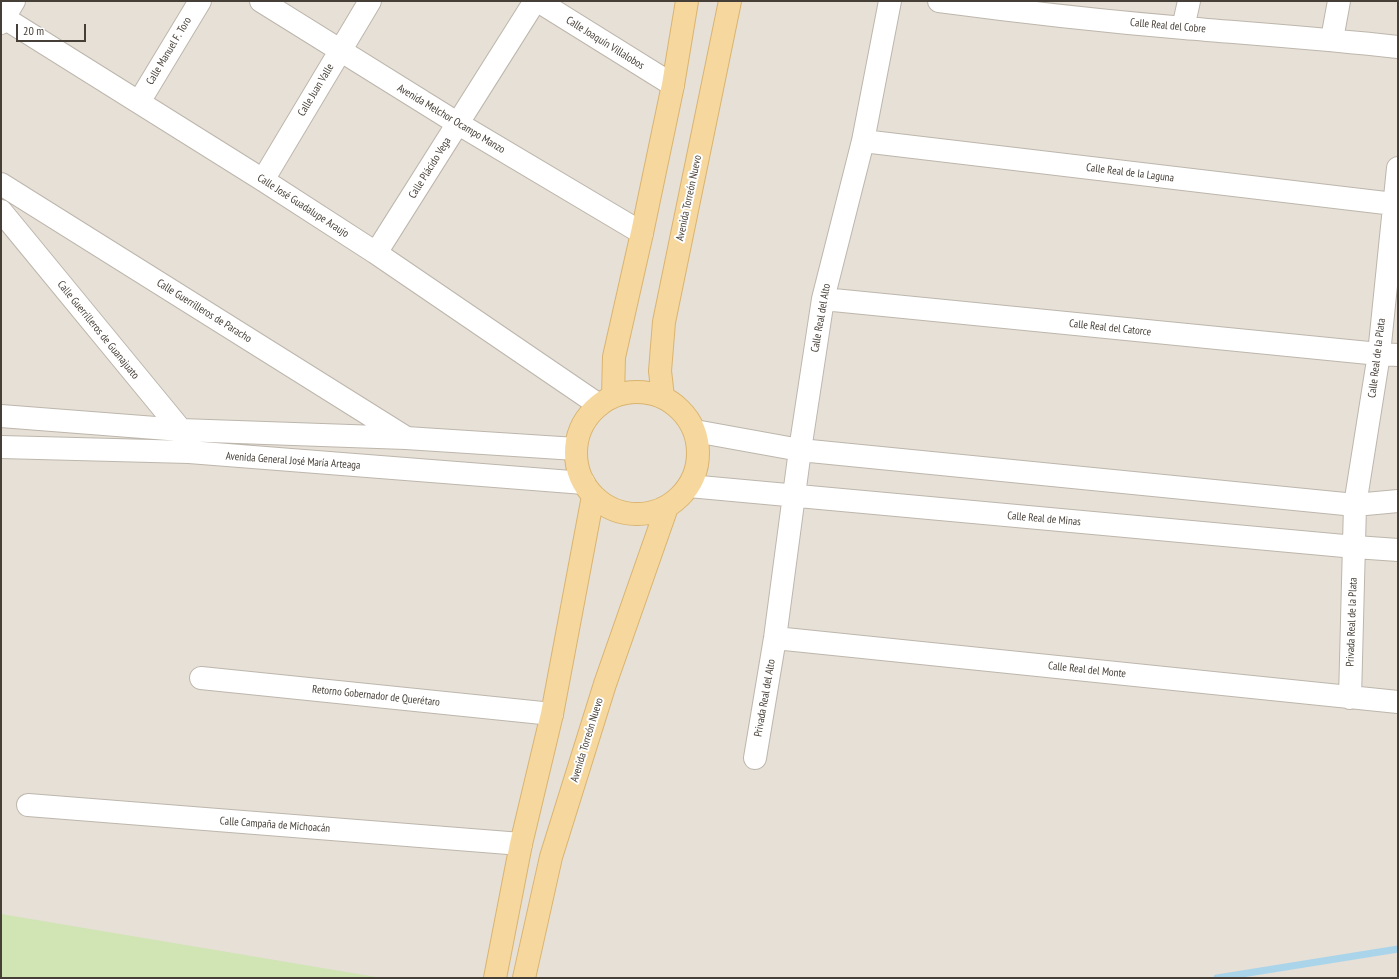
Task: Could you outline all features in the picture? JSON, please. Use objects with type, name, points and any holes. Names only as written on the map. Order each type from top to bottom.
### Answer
[{"type":"main road","points":[[606,400],[673,85],[687,1]]},
{"type":"main road","name":"Avenida Torreón Nuevo","points":[[663,397],[660,371],[664,322],[730,1]]},
{"type":"main road","points":[[638,392],[663,397],[682,411],[695,431],[699,460],[696,473],[689,486],[679,498],[667,507],[652,513],[636,515],[620,512],[606,506],[589,490],[577,467],[576,449],[579,432],[587,417],[606,400],[638,392]]},
{"type":"main road","points":[[495,978],[521,844],[552,714],[589,490]]},
{"type":"main road","name":"Avenida Torreón Nuevo","points":[[524,978],[551,857],[605,684],[667,507]]},
{"type":"street","name":"Calle Manuel F. Toro","points":[[139,102],[200,1]]},
{"type":"street","name":"Avenida Melchor Ocampo Manzo","points":[[261,1],[339,51],[457,123],[642,233]]},
{"type":"street","name":"Calle Juan Valle","points":[[263,180],[370,1]]},
{"type":"street","name":"Calle Plácido Vega","points":[[376,253],[534,1]]},
{"type":"street","name":"Calle Joaquín Villalobos","points":[[538,1],[673,85]]},
{"type":"street","name":"Calle Real del Alto","points":[[775,638],[800,450],[823,299],[863,141],[890,1]]},
{"type":"street","name":"Calle Real del Cobre","points":[[939,1],[1043,8],[1182,28],[1332,39],[1398,47]]},
{"type":"street","points":[[1182,28],[1189,1]]},
{"type":"street","points":[[1332,39],[1339,1]]},
{"type":"street","name":"Calle José Guadalupe Araujo","points":[[5,15],[606,400]]},
{"type":"street","name":"Calle Real de la Laguna","points":[[863,141],[1396,204]]},
{"type":"street","name":"Calle Real de la Plata","points":[[1355,547],[1355,505],[1388,355],[1398,168]]},
{"type":"street","name":"Calle Guerrilleros de Paracho","points":[[1,184],[406,438]]},
{"type":"street","name":"Calle Guerrilleros de Guanajuato","points":[[1,211],[181,430],[189,452]]},
{"type":"street","name":"Calle Real del Catorce","points":[[823,299],[1388,355]]},
{"type":"street","points":[[1,416],[181,430],[406,438],[576,449]]},
{"type":"street","points":[[695,431],[800,450],[1355,505],[1398,502]]},
{"type":"street","name":"Avenida General José María Arteaga","points":[[1,447],[189,452],[589,490]]},
{"type":"street","name":"Calle Real de Minas","points":[[689,486],[1398,550]]},
{"type":"street","name":"Privada Real de la Plata","points":[[1350,698],[1355,547]]},
{"type":"street","name":"Calle Real del Monte","points":[[775,638],[1398,702]]},
{"type":"street","name":"Privada Real del Alto","points":[[755,758],[775,638]]},
{"type":"street","name":"Retorno Gobernador de Querétaro","points":[[201,678],[552,714]]},
{"type":"street","name":"Calle Campaña de Michoacán","points":[[28,806],[521,844]]},
{"type":"shaded area","points":[[1,1],[1398,1],[1398,978],[1,978]]},
{"type":"green space","points":[[1,914],[382,978],[1,978]]},
{"type":"waterway","points":[[1217,978],[1398,949]]}]
